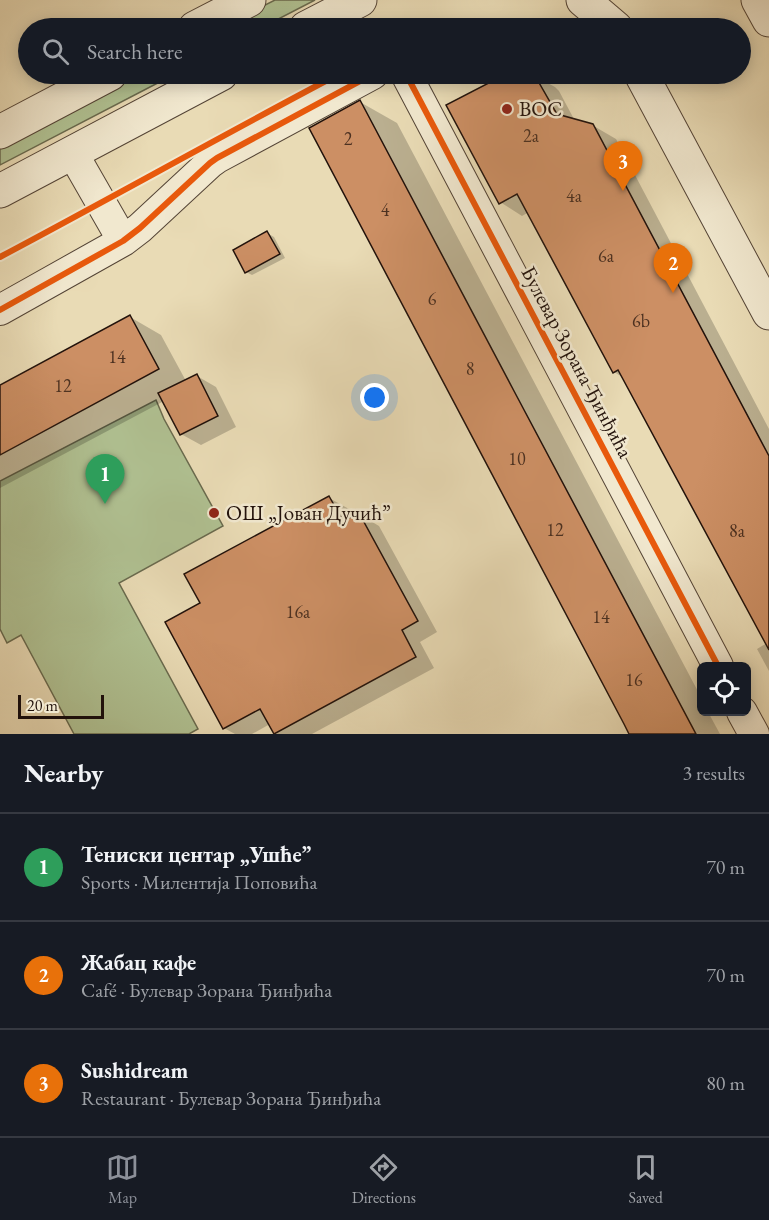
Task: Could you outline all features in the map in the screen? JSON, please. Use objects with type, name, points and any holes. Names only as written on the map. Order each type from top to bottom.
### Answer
[{"type":"street","points":[[214,18],[249,0]]},
{"type":"street","points":[[325,18],[360,0]]},
{"type":"street","points":[[583,0],[604,18]]},
{"type":"street","points":[[602,0],[611,18]]},
{"type":"street","points":[[758,0],[769,20]]},
{"type":"street","points":[[0,132],[91,84]]},
{"type":"street","points":[[0,190],[202,84]]},
{"type":"street","points":[[0,310],[123,241],[140,228],[210,162],[354,84]]},
{"type":"street","name":"Булевар Зорана Ђинђића","points":[[411,84],[716,662]]},
{"type":"street","points":[[646,84],[769,313]]},
{"type":"street","points":[[72,152],[123,241]]},
{"type":"street","points":[[745,716],[754,734]]},
{"type":"green space","points":[[275,0],[315,0],[280,18],[240,18]]},
{"type":"green space","points":[[115,84],[156,84],[0,165],[0,143]]},
{"type":"green space","points":[[156,400],[164,419],[223,526],[119,583],[198,729],[189,734],[74,734],[21,635],[7,643],[0,629],[0,481]]},
{"type":"building","points":[[487,84],[540,84],[557,114],[593,124],[769,456],[769,650],[618,370],[613,373],[517,194],[499,204],[446,105]]},
{"type":"building","points":[[360,100],[696,734],[629,734],[309,128]]},
{"type":"building","points":[[267,231],[280,254],[245,273],[233,250]]},
{"type":"building","points":[[130,315],[159,369],[0,455],[0,385]]},
{"type":"building","points":[[197,374],[218,416],[180,435],[158,393]]},
{"type":"building","points":[[329,496],[343,521],[359,513],[418,621],[402,630],[416,657],[274,734],[260,709],[223,729],[165,622],[200,603],[184,574]]},
{"type":"cycle path","points":[[0,257],[320,84]]},
{"type":"cycle path","points":[[0,310],[123,241],[217,158],[354,84]]},
{"type":"cycle path","points":[[411,84],[716,662]]},
{"type":"place","name":"BOC","points":[[507,109]]},
{"type":"place","name":"Sushidream","points":[[623,191]]},
{"type":"place","name":"Жабац кафе","points":[[673,293]]},
{"type":"place","name":"Тениски центар „Ушће”","points":[[105,504]]},
{"type":"place","name":"ОШ „Јован Дучић”","points":[[214,513]]}]
